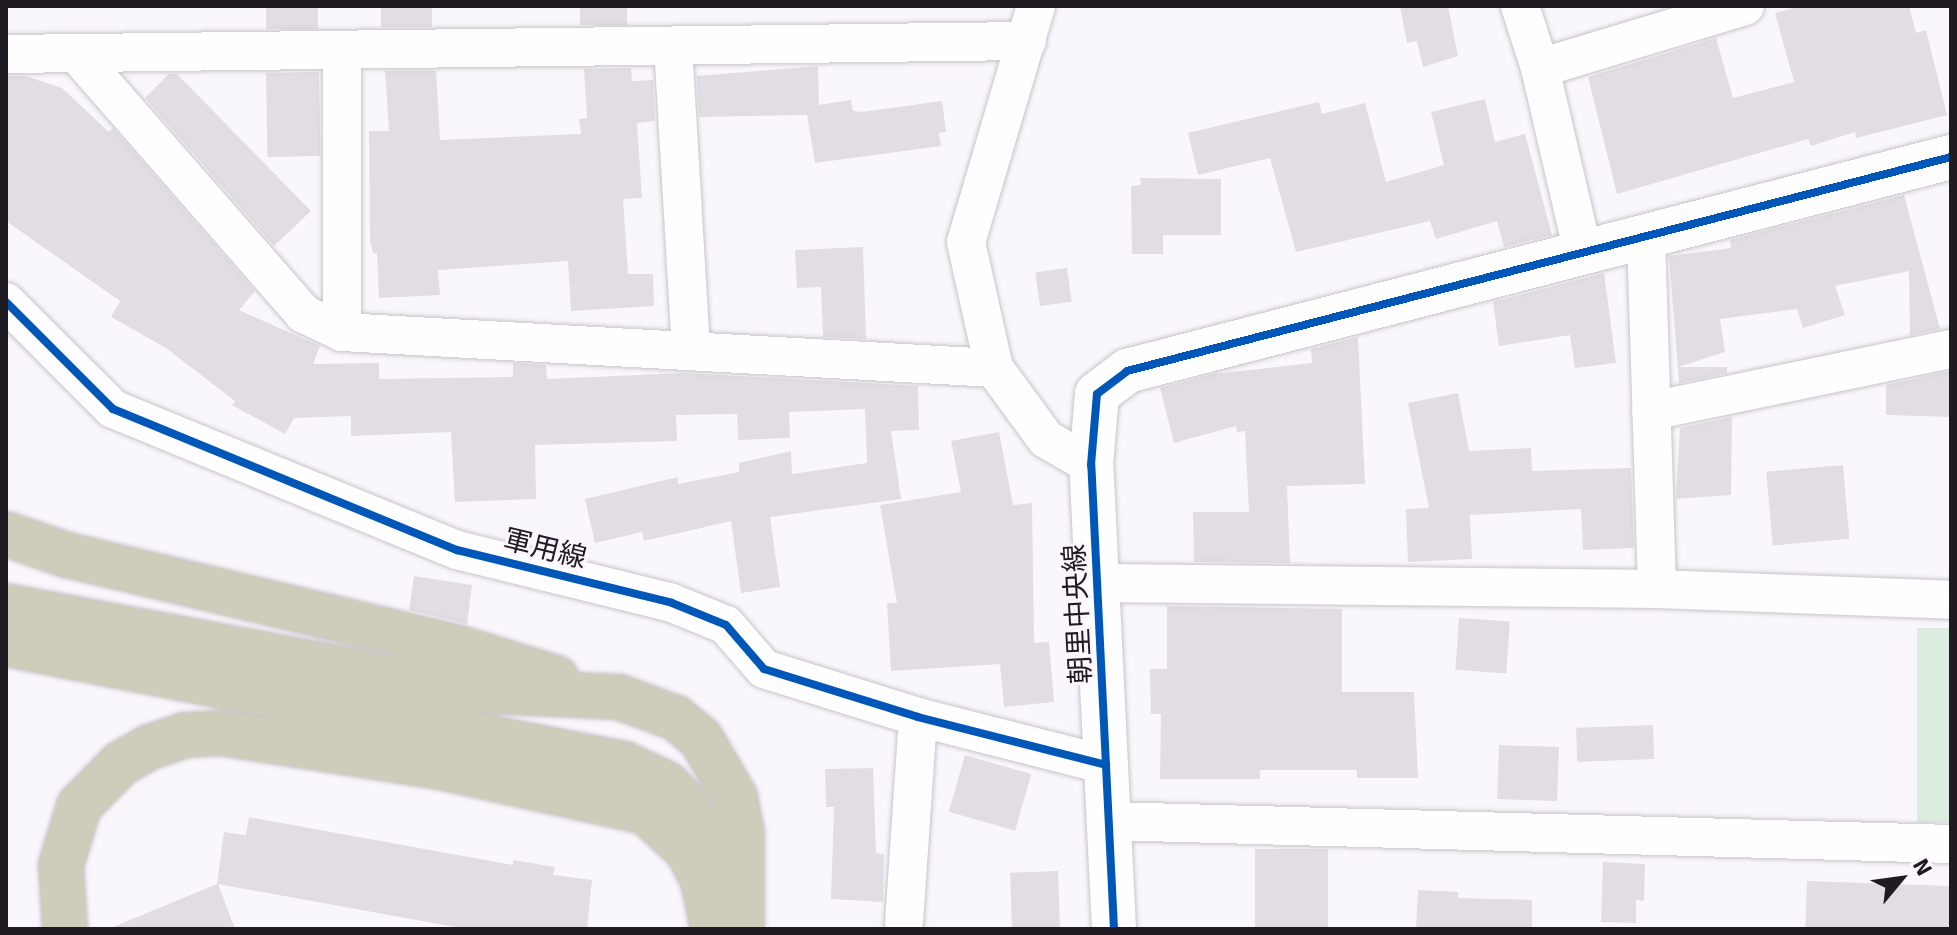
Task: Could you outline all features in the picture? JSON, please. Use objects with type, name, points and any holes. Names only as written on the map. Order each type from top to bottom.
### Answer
[{"type":"highway","points":[[6,534],[67,555],[456,647],[619,697],[676,718],[720,765],[735,797],[742,832],[721,926]]},
{"type":"highway","points":[[6,606],[449,689],[619,697]]},
{"type":"highway","points":[[6,644],[646,771],[667,784],[698,825],[721,926]]},
{"type":"highway","points":[[65,929],[61,865],[79,806],[120,764],[150,747],[185,735],[221,733],[440,767],[646,812],[688,851],[721,926]]},
{"type":"street","points":[[1520,6],[1540,68],[1583,253],[1951,157]]},
{"type":"street","points":[[1540,68],[1745,6]]},
{"type":"street","points":[[6,54],[673,46],[1031,24],[966,242],[994,368],[1046,439],[1091,465]]},
{"type":"street","points":[[673,46],[691,350]]},
{"type":"street","points":[[342,51],[342,332]]},
{"type":"street","points":[[77,54],[304,314],[342,332],[994,368]]},
{"type":"street","points":[[1646,236],[1657,589]]},
{"type":"street","name":"朝里中央線","points":[[1114,929],[1100,583],[1091,465],[1097,394],[1127,371],[1583,253]]},
{"type":"street","name":"軍用線","points":[[6,302],[113,409],[457,550],[672,603],[726,625],[764,669],[918,717],[1106,765]]},
{"type":"street","points":[[1651,411],[1951,349]]},
{"type":"street","points":[[1100,583],[1657,589],[1951,600]]},
{"type":"street","points":[[904,923],[918,717]]},
{"type":"street","points":[[1108,821],[1951,844]]},
{"type":"green space","points":[[1917,628],[1951,628],[1951,822],[1917,822]]},
{"type":"building","points":[[266,6],[318,6],[318,29],[266,29]]},
{"type":"building","points":[[381,6],[432,6],[432,27],[381,27]]},
{"type":"building","points":[[580,6],[627,6],[627,25],[580,25]]},
{"type":"building","points":[[1400,6],[1448,6],[1458,56],[1423,67],[1417,41],[1407,43]]},
{"type":"building","points":[[1801,6],[1909,6],[1916,33],[1926,30],[1947,115],[1856,138],[1855,132],[1811,146],[1808,139],[1617,194],[1588,77],[1716,38],[1733,98],[1794,82],[1775,13]]},
{"type":"building","points":[[818,66],[819,105],[851,100],[853,111],[861,112],[942,101],[946,132],[939,133],[941,146],[815,163],[807,115],[699,117],[697,76]]},
{"type":"building","points":[[631,68],[632,81],[653,80],[655,121],[637,123],[642,198],[623,199],[628,274],[653,274],[654,306],[571,311],[568,261],[438,270],[440,295],[379,298],[377,253],[373,253],[370,241],[369,131],[389,131],[385,71],[436,71],[440,140],[581,134],[579,119],[587,118],[584,69]]},
{"type":"building","points":[[319,72],[320,156],[267,157],[266,73]]},
{"type":"building","points":[[169,74],[177,74],[311,211],[274,246],[145,98]]},
{"type":"building","points":[[6,76],[26,76],[62,88],[109,132],[113,128],[255,291],[239,310],[320,346],[313,364],[379,363],[379,379],[513,377],[513,363],[546,365],[547,379],[684,373],[918,386],[919,430],[891,431],[901,499],[770,517],[780,587],[741,593],[731,521],[644,541],[642,532],[595,543],[585,499],[678,477],[678,484],[739,472],[739,463],[791,451],[792,474],[867,463],[865,409],[789,412],[790,438],[738,440],[737,414],[676,415],[677,441],[535,445],[536,499],[455,502],[451,432],[351,436],[351,416],[294,418],[285,434],[232,405],[235,401],[166,348],[111,317],[120,301],[6,221]]},
{"type":"building","points":[[1485,99],[1495,142],[1525,134],[1552,235],[1504,247],[1497,221],[1436,239],[1430,221],[1296,252],[1270,158],[1198,175],[1188,133],[1319,102],[1322,114],[1365,103],[1386,182],[1444,165],[1431,112]]},
{"type":"building","points":[[1140,178],[1221,179],[1221,235],[1163,235],[1163,254],[1132,254],[1131,186],[1141,185]]},
{"type":"building","points":[[1904,195],[1940,329],[1910,335],[1909,271],[1835,286],[1845,315],[1803,328],[1797,309],[1720,319],[1725,352],[1678,367],[1727,367],[1727,373],[1679,383],[1669,256],[1731,248],[1730,240]]},
{"type":"building","points":[[863,247],[866,339],[823,337],[821,287],[797,288],[795,250]]},
{"type":"building","points":[[1067,268],[1072,302],[1040,306],[1035,272]]},
{"type":"building","points":[[1604,273],[1616,363],[1575,368],[1570,335],[1499,346],[1493,302]]},
{"type":"building","points":[[1358,337],[1365,484],[1287,486],[1290,563],[1194,562],[1193,512],[1249,512],[1245,431],[1237,432],[1236,426],[1174,443],[1160,388],[1213,374],[1312,363],[1311,349]]},
{"type":"building","points":[[1951,371],[1951,417],[1886,415],[1886,385]]},
{"type":"building","points":[[1458,393],[1469,451],[1531,448],[1532,471],[1631,468],[1634,548],[1583,550],[1581,509],[1470,515],[1472,559],[1408,562],[1406,509],[1429,508],[1408,403]]},
{"type":"building","points":[[1732,417],[1731,495],[1676,499],[1680,428]]},
{"type":"building","points":[[999,432],[1013,505],[1032,503],[1034,643],[1049,642],[1054,702],[1004,707],[1000,664],[891,671],[887,603],[897,603],[880,505],[961,492],[951,441]]},
{"type":"building","points":[[1843,465],[1849,539],[1773,545],[1766,472]]},
{"type":"building","points":[[414,576],[472,585],[467,624],[409,610]]},
{"type":"building","points":[[1167,606],[1342,609],[1342,692],[1414,692],[1418,778],[1357,778],[1357,770],[1260,770],[1260,779],[1160,779],[1161,714],[1151,714],[1150,669],[1167,669]]},
{"type":"building","points":[[1459,618],[1510,622],[1506,673],[1455,670]]},
{"type":"building","points":[[1653,725],[1654,759],[1577,762],[1576,728]]},
{"type":"building","points":[[1499,745],[1559,747],[1557,801],[1497,799]]},
{"type":"building","points":[[965,755],[1031,774],[1015,831],[949,812]]},
{"type":"building","points":[[873,768],[876,853],[884,854],[883,902],[831,899],[834,807],[826,807],[825,769]]},
{"type":"building","points":[[249,817],[513,865],[513,860],[555,867],[553,875],[592,880],[587,929],[466,929],[218,884],[235,929],[108,929],[217,884],[224,832],[246,835]]},
{"type":"building","points":[[1255,849],[1328,849],[1328,929],[1255,929]]},
{"type":"building","points":[[1603,862],[1645,864],[1644,901],[1636,900],[1636,923],[1601,922]]},
{"type":"building","points":[[1058,871],[1060,929],[1012,929],[1010,873]]},
{"type":"building","points":[[1807,881],[1951,886],[1949,929],[1805,929]]},
{"type":"building","points":[[1418,890],[1458,892],[1458,898],[1532,900],[1532,929],[1416,929]]},
{"type":"cycle path","points":[[1114,929],[1091,465],[1097,394],[1127,371],[1951,157]]},
{"type":"cycle path","points":[[6,302],[113,409],[457,550],[672,603],[726,625],[764,669],[918,717],[1106,765]]}]
